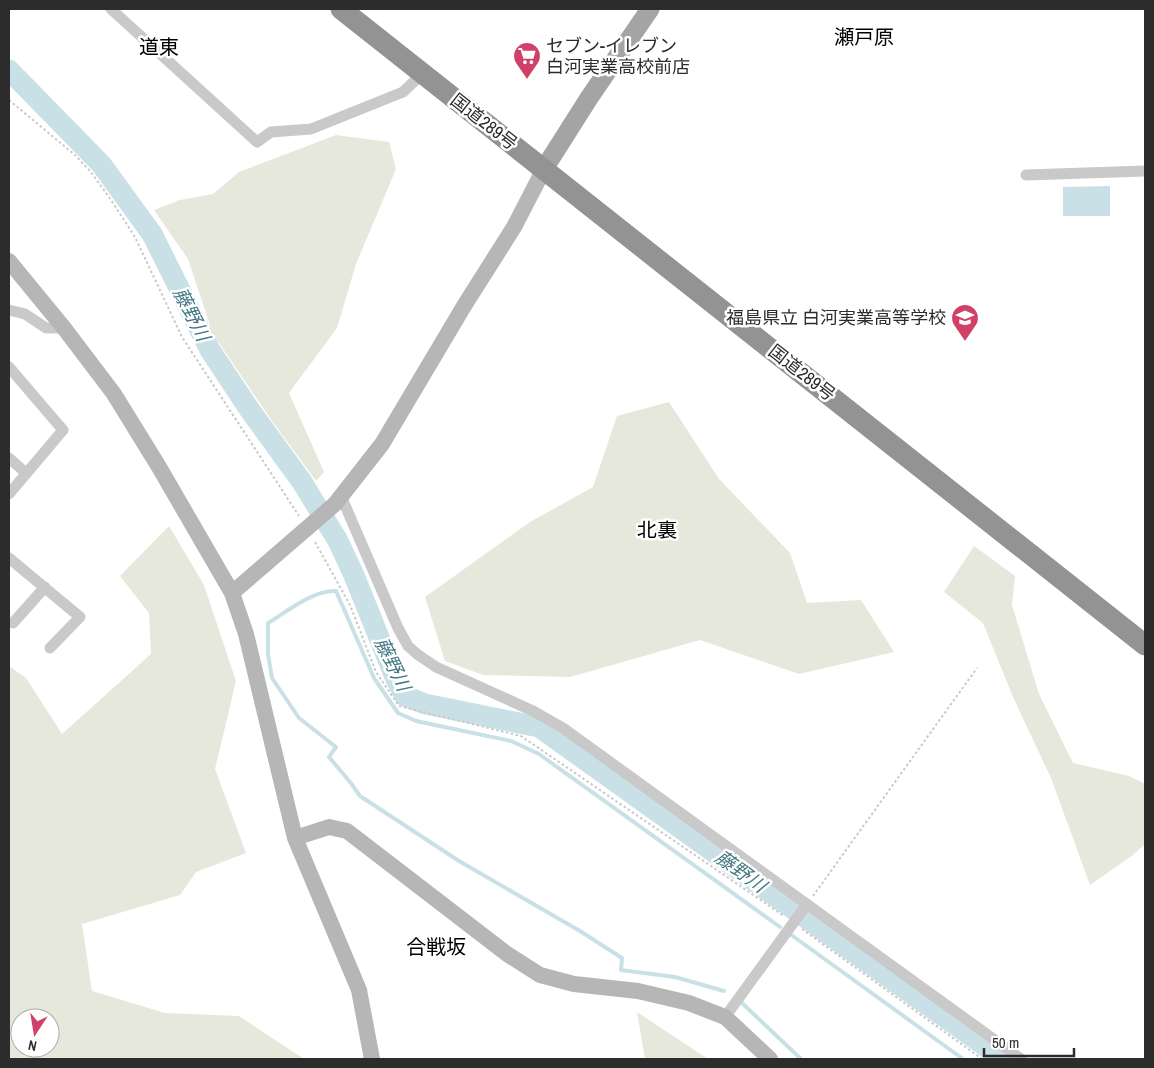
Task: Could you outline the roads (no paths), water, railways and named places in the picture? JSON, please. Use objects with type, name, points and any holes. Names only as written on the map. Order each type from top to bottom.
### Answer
[{"type":"highway","name":"国道289号","points":[[341,9],[1145,645]]},
{"type":"main road","points":[[544,169],[588,98],[650,9]]},
{"type":"street","points":[[111,9],[257,142],[271,132],[311,130],[404,92],[423,73]]},
{"type":"street","points":[[232,593],[338,500],[382,444],[464,306],[514,227],[544,169]]},
{"type":"street","points":[[1026,175],[1145,171]]},
{"type":"street","points":[[9,261],[64,328],[114,394],[232,593],[246,634],[295,838],[359,990],[372,1059]]},
{"type":"street","points":[[9,310],[25,314],[46,328],[64,328]]},
{"type":"street","points":[[9,494],[63,430],[11,374]]},
{"type":"street","points":[[9,458],[26,473]]},
{"type":"street","points":[[338,500],[398,628],[408,646],[417,654],[436,667],[533,711],[563,728],[1021,1059]]},
{"type":"street","points":[[9,558],[80,617],[50,648]]},
{"type":"street","points":[[12,623],[45,587]]},
{"type":"street","points":[[295,838],[329,827],[347,831],[507,954],[540,975],[574,984],[638,991],[688,1003],[725,1017],[770,1059]]},
{"type":"street","points":[[725,1017],[807,904]]},
{"type":"water","points":[[1110,186],[1110,216],[1063,216],[1063,187]]},
{"type":"waterway","name":"藤野川","points":[[9,70],[101,164],[152,234],[210,350],[249,409],[302,482],[338,541],[395,677],[405,696],[425,704],[539,727],[1003,1059]]},
{"type":"waterway","points":[[724,991],[675,977],[621,970],[622,958],[580,931],[459,861],[360,796],[329,757],[336,747],[299,718],[272,678],[268,654],[268,623],[310,597],[328,591],[336,591],[374,678],[398,713],[416,721],[511,741],[539,754],[780,927]]},
{"type":"waterway","points":[[790,934],[963,1059]]},
{"type":"waterway","points":[[742,1003],[801,1059]]},
{"type":"place","name":"セブン-イレブン 白河実業高校前店","points":[[527,80]]},
{"type":"place","name":"福島県立 白河実業高等学校","points":[[965,342]]},
{"type":"district","name":"瀬戸原","points":[[864,37]]},
{"type":"district","name":"道東","points":[[159,47]]},
{"type":"district","name":"北裏","points":[[657,530]]},
{"type":"district","name":"合戦坂","points":[[436,947]]}]
